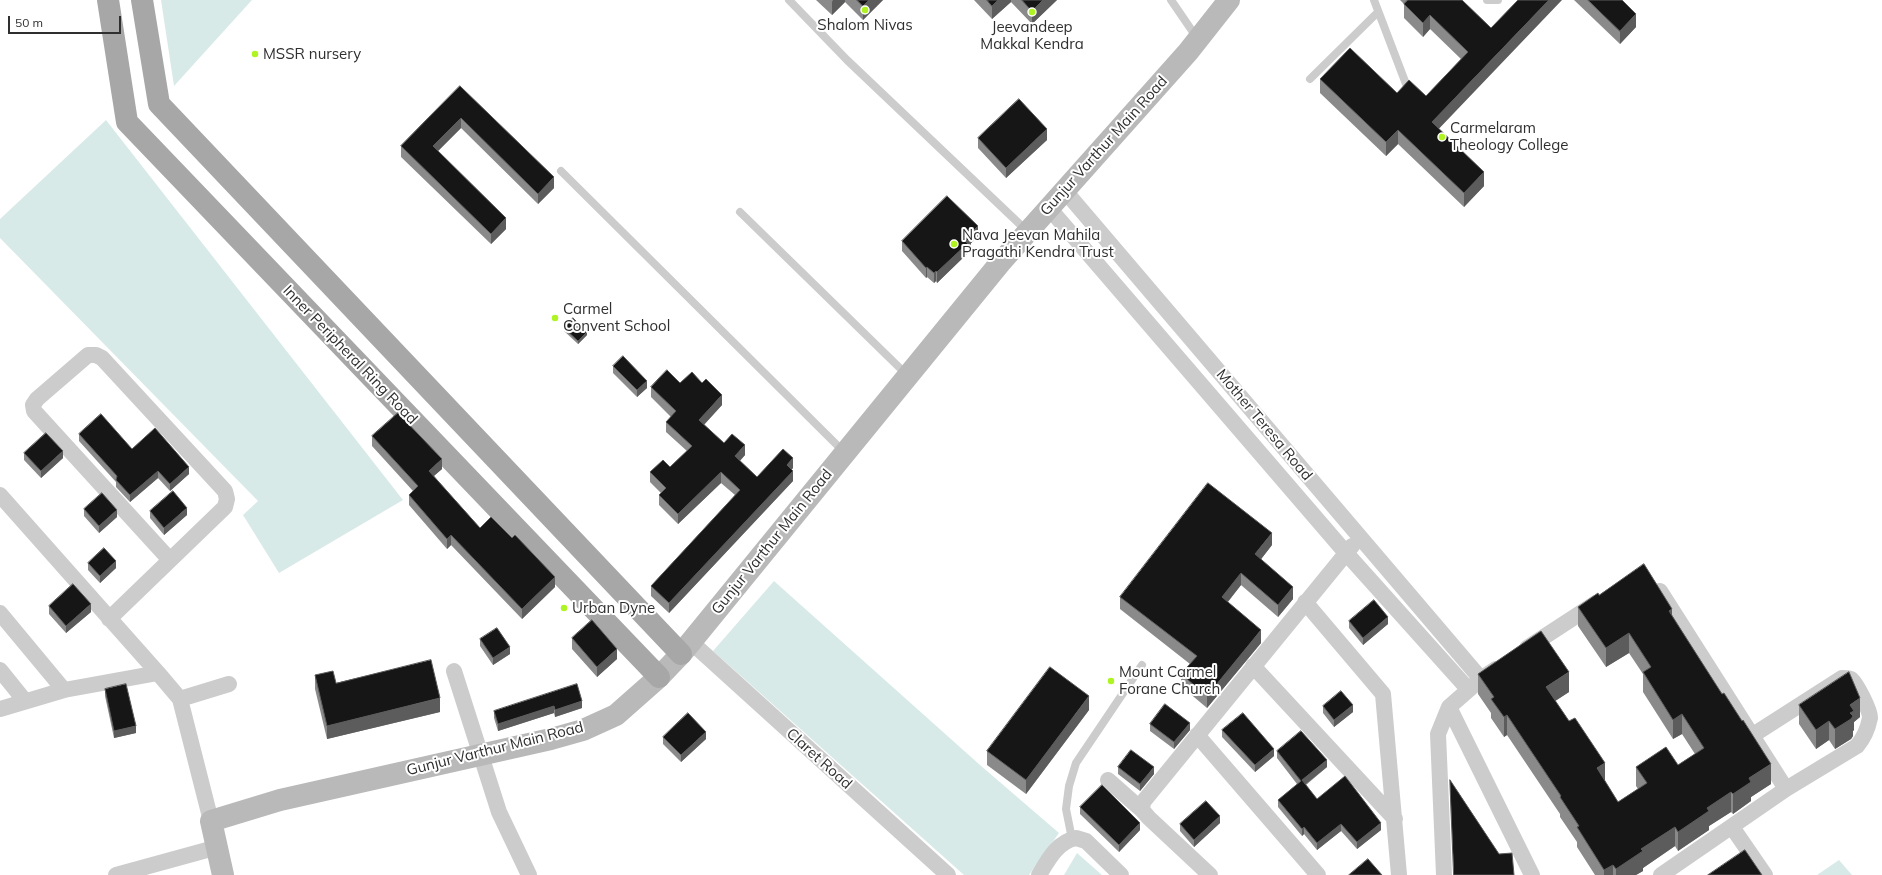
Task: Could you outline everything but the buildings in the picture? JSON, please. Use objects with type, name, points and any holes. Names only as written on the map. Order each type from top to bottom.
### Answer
[{"type":"main road","name":"Inner Peripheral Ring Road","points":[[108,0],[127,122],[659,677]]},
{"type":"main road","points":[[142,0],[159,104],[686,648]]},
{"type":"main road","name":"Gunjur Varthur Main Road","points":[[211,820],[280,800],[551,739],[583,730],[616,715],[659,677],[686,648],[908,375],[1048,208],[1188,52],[1229,0]]},
{"type":"main road","points":[[211,820],[223,875]]},
{"type":"street","name":"Mother Teresa Road","points":[[1064,191],[1481,679]]},
{"type":"street","name":"Mother Teresa Road","points":[[1048,208],[1346,553],[1468,689]]},
{"type":"street","points":[[109,619],[225,507],[227,499],[225,491],[102,358],[96,355],[88,355],[37,399],[33,405],[34,411],[170,560]]},
{"type":"street","points":[[0,495],[180,699],[211,820]]},
{"type":"street","points":[[1142,810],[1143,802],[1252,666],[1359,537]]},
{"type":"street","points":[[1653,580],[1786,789]]},
{"type":"street","points":[[1444,875],[1438,734],[1449,707],[1481,679],[1610,594]]},
{"type":"street","points":[[1305,602],[1383,694],[1399,875]]},
{"type":"street","points":[[0,613],[64,690]]},
{"type":"street","name":"Claret Road","points":[[686,648],[948,875]]},
{"type":"street","points":[[1252,666],[1395,819]]},
{"type":"street","points":[[0,670],[25,701]]},
{"type":"street","points":[[454,671],[499,812],[529,875]]},
{"type":"street","points":[[0,709],[64,690],[158,673]]},
{"type":"street","points":[[1661,875],[1786,789],[1857,746],[1862,740],[1870,717],[1868,708],[1854,682],[1850,678],[1842,678],[1753,735]]},
{"type":"street","points":[[180,699],[229,684]]},
{"type":"street","points":[[1449,707],[1532,875]]},
{"type":"street","points":[[1197,735],[1318,875]]},
{"type":"street","points":[[1108,780],[1142,810],[1210,875]]},
{"type":"street","points":[[1732,827],[1765,875]]},
{"type":"street","points":[[1039,875],[1056,850],[1072,839],[1083,839],[1121,875]]},
{"type":"street","points":[[116,875],[218,847]]},
{"type":"lane","points":[[789,0],[847,60],[1028,232]]},
{"type":"lane","points":[[1171,0],[1198,39]]},
{"type":"lane","points":[[1374,0],[1406,84]]},
{"type":"lane","points":[[1487,0],[1498,0]]},
{"type":"lane","points":[[1310,79],[1378,12]]},
{"type":"lane","points":[[561,171],[844,452]]},
{"type":"lane","points":[[740,212],[908,375]]},
{"type":"lane","points":[[1072,839],[1066,809],[1069,786],[1076,763],[1142,665]]},
{"type":"shaded area","points":[[161,0],[252,0],[174,86]]},
{"type":"shaded area","points":[[106,120],[403,500],[279,573],[243,515],[258,501],[0,238],[0,219]]},
{"type":"shaded area","points":[[774,581],[980,765],[1059,833],[1029,875],[964,875],[713,651]]},
{"type":"shaded area","points":[[1077,853],[1102,875],[1064,875]]},
{"type":"shaded area","points":[[1839,860],[1852,875],[1817,875]]},
{"type":"place","name":"Shalom Nivas","points":[[865,10]]},
{"type":"place","name":"Jeevandeep Makkal Kendra","points":[[1032,12]]},
{"type":"place","name":"MSSR nursery","points":[[255,54]]},
{"type":"place","name":"Carmelaram Theology College","points":[[1442,137]]},
{"type":"place","name":"Nava Jeevan Mahila Pragathi Kendra Trust","points":[[954,244]]},
{"type":"place","name":"Carmel Convent School","points":[[555,318]]},
{"type":"place","name":"Urban Dyne","points":[[564,608]]},
{"type":"place","name":"Mount Carmel Forane Church","points":[[1111,681]]}]
